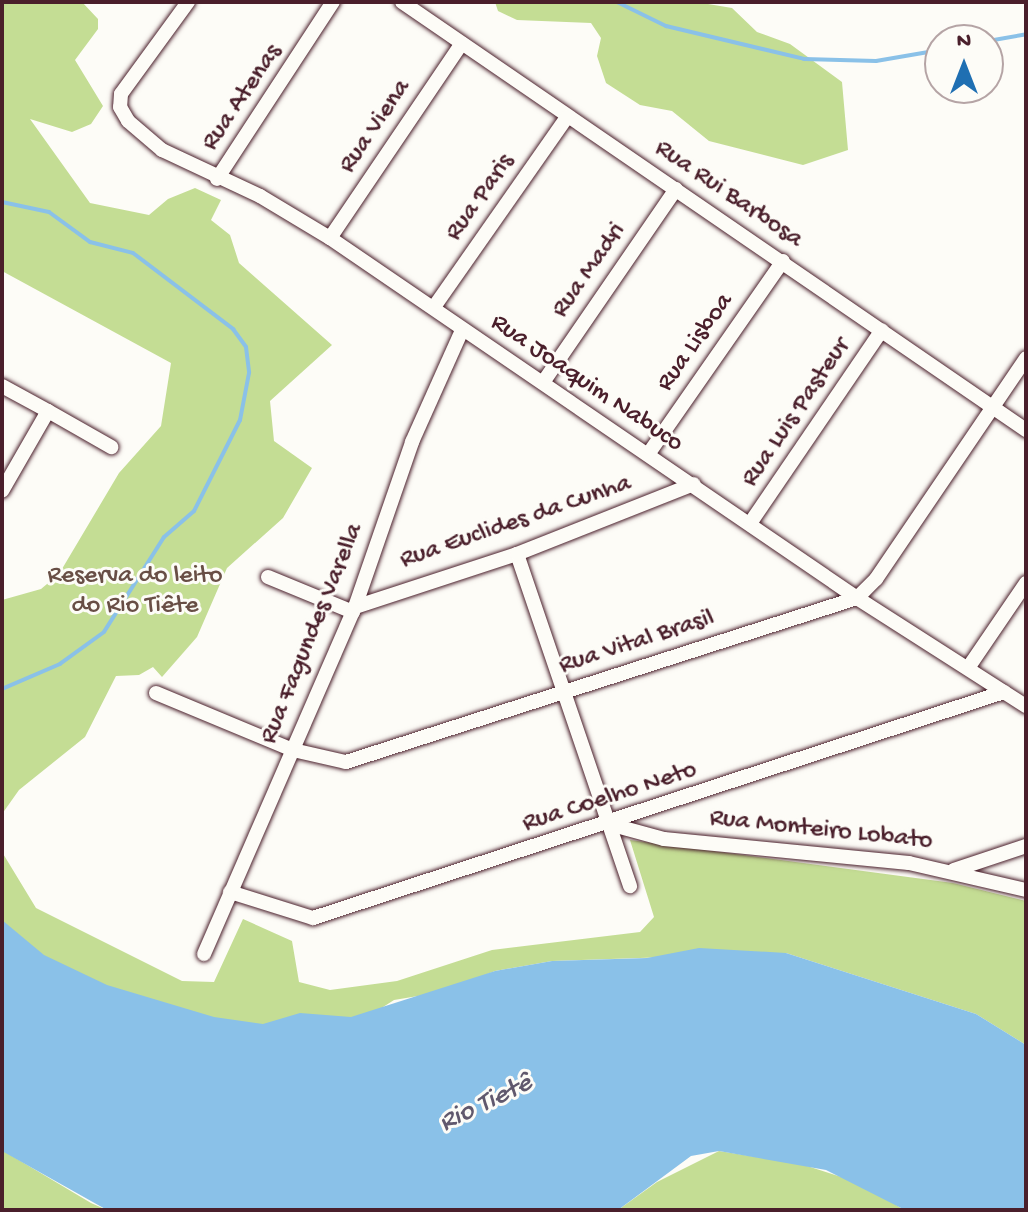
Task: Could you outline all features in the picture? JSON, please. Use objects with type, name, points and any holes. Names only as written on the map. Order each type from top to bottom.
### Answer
[{"type":"street","name":"Rua Joaquim Nabuco","points":[[188,2],[129,81],[120,107],[162,150],[217,179],[260,196],[330,238],[434,307],[462,330],[544,381],[751,522],[857,598],[1026,706]]},
{"type":"street","name":"Rua Atenas","points":[[217,179],[333,2]]},
{"type":"street","name":"Rua Rui Barbosa","points":[[402,2],[1026,430]]},
{"type":"street","name":"Rua Viena","points":[[330,238],[462,43]]},
{"type":"street","name":"Rua Paris","points":[[434,307],[567,117]]},
{"type":"street","name":"Rua Madri","points":[[544,381],[676,189]]},
{"type":"street","name":"Rua Lisboa","points":[[649,453],[783,261]]},
{"type":"street","name":"Rua Fagundes Varella","points":[[204,954],[354,610],[412,442],[462,330]]},
{"type":"street","name":"Rua Luis Pasteur","points":[[751,522],[882,330]]},
{"type":"street","points":[[857,598],[876,579],[1026,358]]},
{"type":"street","points":[[2,386],[111,447]]},
{"type":"street","points":[[2,491],[48,411]]},
{"type":"street","name":"Rua Euclides da Cunha","points":[[354,610],[517,554],[694,484]]},
{"type":"street","points":[[517,554],[630,886]]},
{"type":"street","points":[[268,577],[354,610]]},
{"type":"street","points":[[968,668],[1026,583]]},
{"type":"street","name":"Rua Vital Brasil","points":[[156,693],[293,750],[346,762],[857,598]]},
{"type":"street","name":"Rua Coelho Neto","points":[[230,892],[313,918],[609,824],[1004,692]]},
{"type":"street","name":"Rua Monteiro Lobato","points":[[609,824],[664,839],[953,870],[1026,890]]},
{"type":"street","points":[[953,870],[1026,846]]},
{"type":"green space","name":"Reserva do leito do Rio Tiête","points":[[2,2],[82,2],[98,19],[98,29],[75,60],[103,106],[91,124],[72,132],[30,119],[90,203],[149,215],[168,199],[195,188],[221,200],[211,220],[230,235],[239,263],[332,345],[270,401],[274,441],[312,468],[283,518],[227,568],[197,637],[162,677],[153,667],[139,675],[116,676],[85,737],[19,790],[2,814],[2,600],[41,589],[59,574],[119,473],[161,426],[171,363],[2,271]]},
{"type":"green space","points":[[495,2],[696,2],[732,8],[757,32],[790,44],[842,82],[848,150],[803,165],[709,141],[672,111],[640,105],[606,83],[597,56],[601,38],[591,23],[517,20],[498,11]]},
{"type":"green space","points":[[630,840],[953,883],[1026,901],[1026,1045],[976,1014],[786,953],[552,961],[495,971],[442,992],[394,1000],[316,1050],[2,974],[2,852],[36,908],[182,981],[214,982],[243,919],[292,941],[299,982],[330,990],[397,981],[492,950],[640,932],[654,917]]},
{"type":"green space","points":[[2,1150],[91,1203],[107,1210],[2,1210]]},
{"type":"green space","points":[[719,1151],[801,1164],[863,1184],[904,1210],[618,1210],[657,1182]]},
{"type":"water","name":"Rio Tietê","points":[[2,920],[44,955],[107,985],[214,1017],[263,1024],[300,1013],[351,1017],[495,971],[552,961],[647,958],[699,948],[786,953],[976,1014],[1026,1045],[1026,1210],[905,1210],[826,1170],[719,1151],[691,1156],[618,1210],[107,1210],[2,1151]]},
{"type":"waterway","points":[[617,2],[666,26],[804,59],[876,61],[924,53]]},
{"type":"waterway","points":[[1004,38],[1026,34]]},
{"type":"waterway","points":[[2,202],[49,212],[90,242],[133,253],[233,329],[246,347],[249,373],[240,420],[194,511],[164,537],[104,632],[60,664],[2,689]]}]
